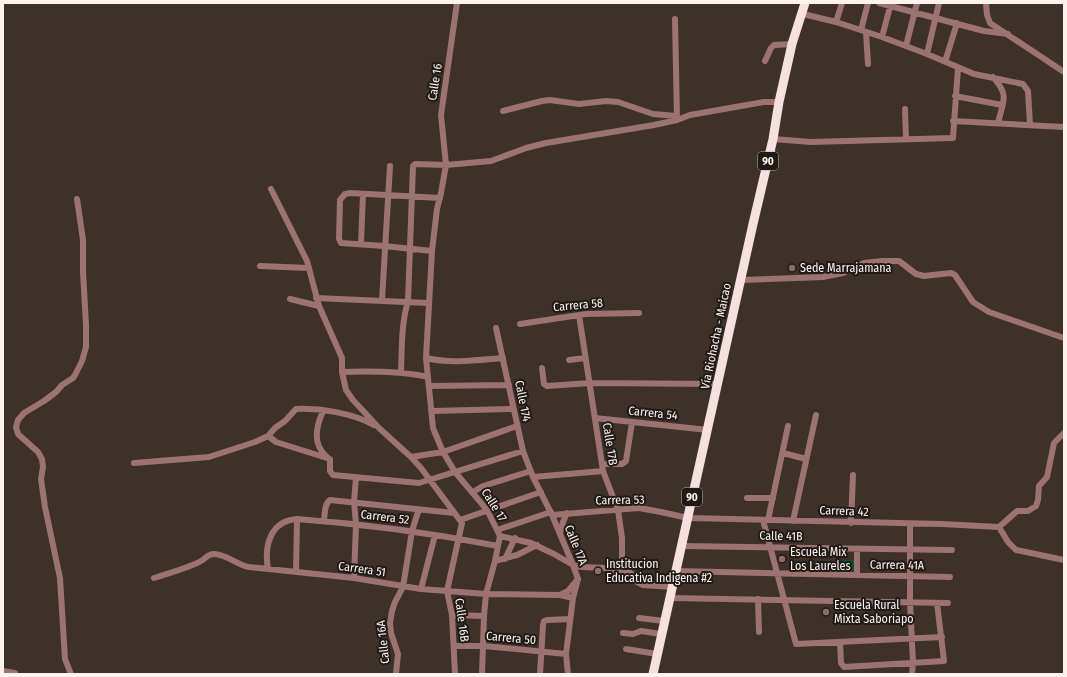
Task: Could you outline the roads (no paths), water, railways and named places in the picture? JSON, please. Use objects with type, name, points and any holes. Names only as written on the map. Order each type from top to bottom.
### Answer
[{"type":"highway","name":"Vía Riohacha - Maicao","points":[[652,674],[773,139],[792,44],[803,14],[805,3]]},
{"type":"street","name":"Calle 16","points":[[432,251],[437,209],[446,165],[441,115],[457,3]]},
{"type":"street","points":[[836,22],[842,3]]},
{"type":"street","points":[[868,3],[863,31],[868,64]]},
{"type":"street","points":[[879,3],[891,4],[914,13],[984,31],[1008,34]]},
{"type":"street","points":[[906,46],[917,3]]},
{"type":"street","points":[[927,54],[939,3]]},
{"type":"street","points":[[986,3],[987,15],[990,22],[1064,72]]},
{"type":"street","points":[[882,37],[891,4]]},
{"type":"street","points":[[803,14],[836,22],[882,37],[974,74],[1021,83],[1028,91],[1030,125]]},
{"type":"street","points":[[675,19],[677,118]]},
{"type":"street","points":[[945,62],[957,23]]},
{"type":"street","points":[[765,61],[770,48],[774,45],[792,44]]},
{"type":"street","points":[[773,139],[810,142],[953,138],[953,121],[958,68]]},
{"type":"street","points":[[992,77],[1004,92],[998,123]]},
{"type":"street","points":[[955,96],[1002,105]]},
{"type":"street","points":[[503,111],[550,100],[579,104],[606,101],[618,102],[653,114],[677,118]]},
{"type":"street","points":[[401,372],[403,318],[408,301],[413,166],[415,164],[446,165],[491,161],[526,148],[546,143],[654,125],[690,115],[764,102],[780,102]]},
{"type":"street","points":[[905,110],[906,140]]},
{"type":"street","points":[[953,121],[1064,126]]},
{"type":"street","points":[[382,300],[387,195],[390,166]]},
{"type":"street","points":[[271,189],[307,261],[316,298],[342,358],[342,372],[346,390],[353,400],[379,428],[411,457],[461,522],[487,510],[541,492]]},
{"type":"street","points":[[432,251],[342,243],[339,241],[340,200],[345,194],[440,198]]},
{"type":"street","points":[[361,244],[363,194]]},
{"type":"street","points":[[71,674],[65,659],[60,578],[44,507],[41,479],[44,468],[38,452],[18,434],[16,427],[18,420],[24,413],[44,401],[76,375],[86,347],[83,240],[77,199]]},
{"type":"street","name":"Calle 17","points":[[432,251],[426,358],[433,428],[442,452],[455,472],[487,510],[498,533],[496,561],[486,594],[482,674]]},
{"type":"street","points":[[741,280],[822,277],[843,273],[864,263],[899,261],[916,274],[924,276],[951,273],[955,275],[973,302],[989,312],[1064,338]]},
{"type":"street","points":[[260,266],[309,268]]},
{"type":"street","points":[[316,298],[428,303]]},
{"type":"street","points":[[290,299],[319,306]]},
{"type":"street","name":"Carrera 58","points":[[520,324],[578,315],[639,313]]},
{"type":"street","name":"Calle 17B","points":[[578,315],[603,467],[618,510],[622,538],[623,572]]},
{"type":"street","name":"Calle 174","points":[[496,328],[509,385],[516,426],[523,451],[533,477]]},
{"type":"street","points":[[426,358],[463,361],[503,358]]},
{"type":"street","points":[[569,360],[585,358]]},
{"type":"street","points":[[542,368],[544,384],[547,386],[590,384],[718,384]]},
{"type":"street","points":[[342,372],[386,371],[428,377]]},
{"type":"street","points":[[429,386],[509,385]]},
{"type":"street","points":[[134,463],[209,457],[268,436],[296,409],[310,408],[351,416],[366,421],[379,428]]},
{"type":"street","points":[[432,411],[513,409]]},
{"type":"street","points":[[323,411],[318,427],[318,446],[322,453],[330,459]]},
{"type":"street","points":[[793,521],[816,415]]},
{"type":"street","name":"Carrera 54","points":[[595,418],[708,430]]},
{"type":"street","points":[[533,477],[622,464],[626,461],[632,422]]},
{"type":"street","points":[[411,457],[442,452],[516,426]]},
{"type":"street","points":[[788,426],[773,498],[766,520],[770,547],[796,644],[942,637]]},
{"type":"street","points":[[1064,432],[1054,443],[1047,477],[1040,486],[1036,506],[1028,511],[1017,511],[999,527],[1008,542],[1016,550],[1064,560]]},
{"type":"street","points":[[268,436],[276,442],[330,459]]},
{"type":"street","points":[[330,459],[330,471],[333,475],[419,483],[523,451]]},
{"type":"street","points":[[783,453],[806,459]]},
{"type":"street","points":[[473,492],[482,486],[531,471]]},
{"type":"street","points":[[851,523],[853,475]]},
{"type":"street","name":"Calle 17A","points":[[533,477],[552,513],[578,579],[573,598],[566,654],[568,674]]},
{"type":"street","points":[[354,578],[356,524],[354,502],[356,478]]},
{"type":"street","points":[[747,498],[773,498]]},
{"type":"street","points":[[324,521],[327,501],[330,500],[454,513]]},
{"type":"street","name":"Carrera 53","points":[[498,533],[552,513],[638,508],[688,518]]},
{"type":"street","points":[[403,587],[412,531],[419,509]]},
{"type":"street","points":[[560,533],[567,513]]},
{"type":"street","points":[[296,572],[297,518]]},
{"type":"street","name":"Carrera 52","points":[[268,569],[266,559],[268,544],[273,531],[282,522],[297,518],[412,531],[498,546]]},
{"type":"street","name":"Carrera 42","points":[[688,518],[942,524],[999,527]]},
{"type":"street","name":"Calle 16B","points":[[455,674],[452,615],[447,591],[461,522]]},
{"type":"street","points":[[910,524],[912,674]]},
{"type":"street","points":[[498,533],[536,545],[573,565],[606,568],[615,566],[623,572],[634,576],[637,582],[648,586],[672,587]]},
{"type":"street","points":[[420,589],[435,535]]},
{"type":"street","points":[[504,559],[515,538]]},
{"type":"street","points":[[496,561],[524,552],[536,545]]},
{"type":"street","points":[[554,554],[565,546]]},
{"type":"street","name":"Calle 41B","points":[[681,546],[952,550]]},
{"type":"street","points":[[857,549],[857,575]]},
{"type":"street","name":"Carrera 51","points":[[154,578],[200,562],[213,554],[244,566],[354,578],[403,587],[486,594],[560,595],[573,598]]},
{"type":"street","name":"Carrera 41A","points":[[676,571],[950,577]]},
{"type":"street","points":[[560,595],[568,591],[578,579]]},
{"type":"street","name":"Calle 16A","points":[[396,674],[398,654],[391,633],[390,623],[395,602],[403,587]]},
{"type":"street","points":[[670,598],[948,603]]},
{"type":"street","points":[[758,599],[759,632]]},
{"type":"street","points":[[840,642],[841,663],[844,667],[944,661],[937,603]]},
{"type":"street","points":[[452,615],[484,616]]},
{"type":"street","points":[[639,618],[664,622]]},
{"type":"street","points":[[540,674],[544,621],[570,619]]},
{"type":"street","points":[[623,633],[630,634],[641,630],[662,634]]},
{"type":"street","name":"Carrera 50","points":[[454,646],[484,646],[566,654]]},
{"type":"street","points":[[626,649],[657,654]]},
{"type":"street","points":[[3,671],[14,673]]},
{"type":"place","name":"Sede Marrajamana","points":[[792,268]]},
{"type":"place","name":"Escuela Mix Los Laureles","points":[[782,559]]},
{"type":"place","name":"Institucion Educativa Indigena #2","points":[[598,571]]},
{"type":"place","name":"Escuela Rural Mixta Saboriapo","points":[[826,612]]}]
